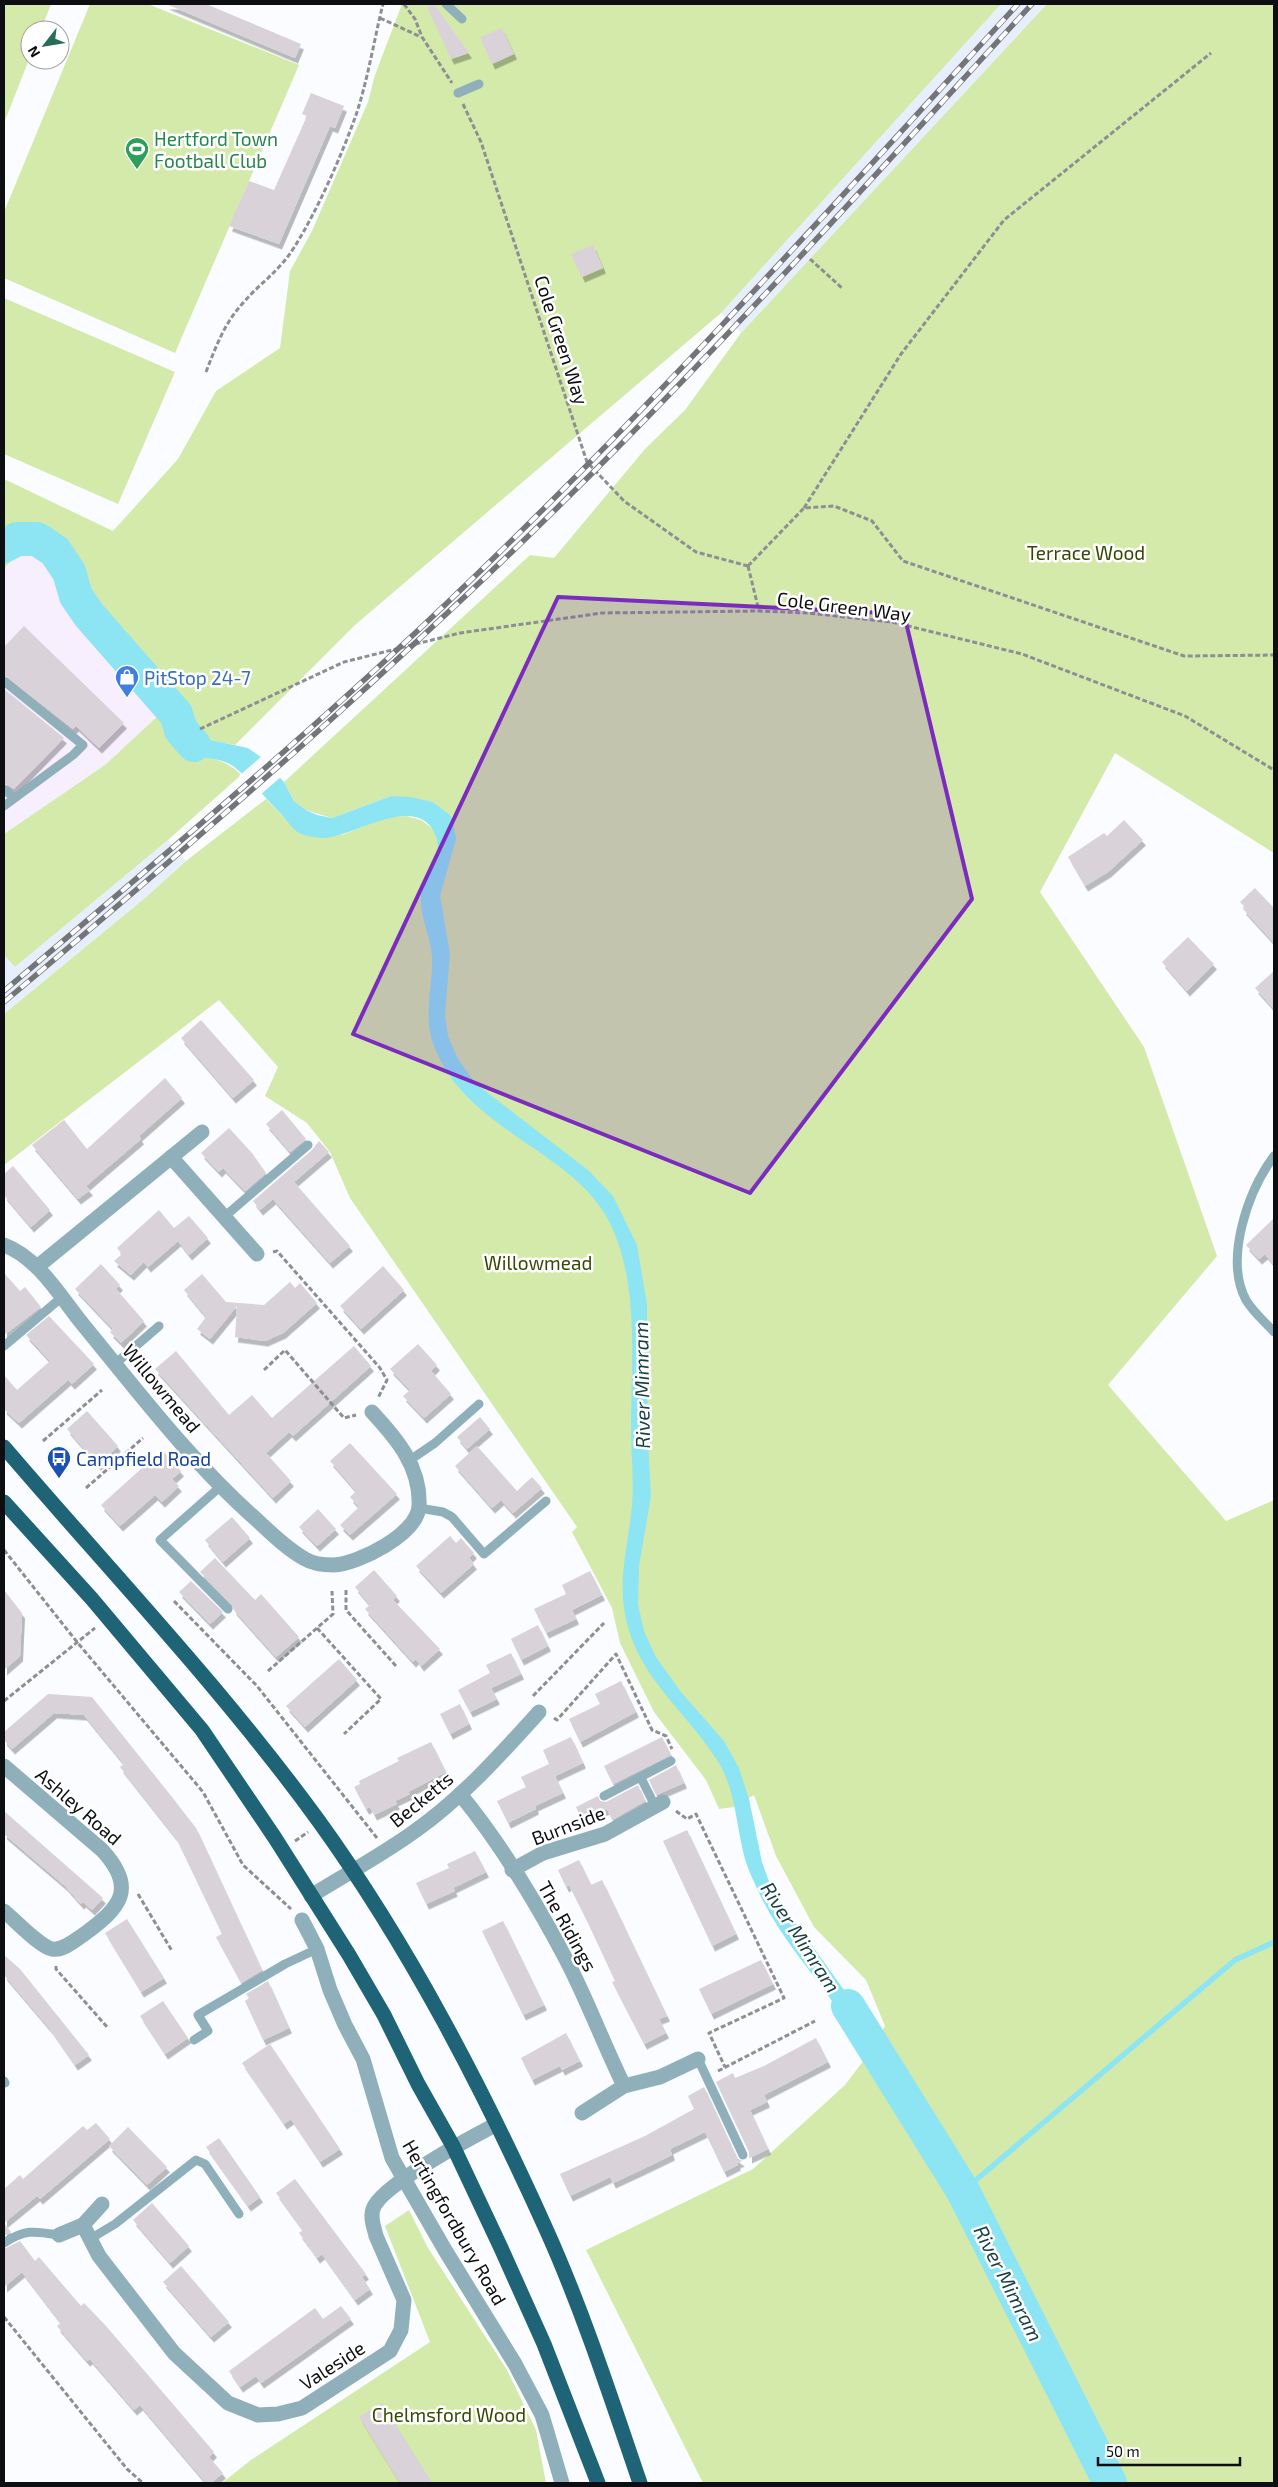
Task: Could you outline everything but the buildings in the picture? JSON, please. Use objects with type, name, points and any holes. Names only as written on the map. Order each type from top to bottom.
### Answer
[{"type":"highway","points":[[4,1447],[234,1711],[313,1813],[352,1870],[428,1994],[465,2062],[547,2230],[586,2331],[640,2483]]},
{"type":"highway","points":[[4,1502],[92,1599],[202,1730],[311,1896],[384,2015],[418,2084],[452,2146],[544,2344],[598,2483]]},
{"type":"street","points":[[37,1267],[202,1132]]},
{"type":"street","points":[[171,1157],[257,1254]]},
{"type":"street","name":"Willowmead","points":[[4,1245],[19,1250],[37,1267],[115,1364],[221,1486],[292,1550],[305,1559],[320,1564],[348,1562],[391,1542],[414,1522],[420,1508]]},
{"type":"street","points":[[372,1412],[398,1440],[410,1460],[417,1481],[420,1508]]},
{"type":"street","name":"Becketts","points":[[311,1896],[416,1832],[460,1794],[539,1712]]},
{"type":"street","name":"Ashley Road","points":[[4,1766],[102,1850],[116,1865],[122,1883]]},
{"type":"street","name":"The Ridings","points":[[460,1794],[481,1819],[533,1902],[567,1962],[624,2086]]},
{"type":"street","name":"Burnside","points":[[512,1870],[556,1848],[605,1834],[659,1804]]},
{"type":"street","points":[[4,1911],[39,1941],[55,1950],[67,1946],[109,1914],[120,1899],[122,1883]]},
{"type":"street","name":"Hertingfordbury Road","points":[[302,1920],[317,1949],[330,1990],[363,2059],[392,2158],[515,2364],[542,2415],[562,2483]]},
{"type":"street","points":[[582,2113],[624,2086],[660,2077],[698,2059]]},
{"type":"street","name":"Valeside","points":[[83,2225],[99,2256],[121,2287],[174,2353],[210,2388],[228,2403],[243,2410],[258,2415],[278,2414],[302,2408],[390,2351],[401,2330],[404,2300],[376,2236],[372,2217],[376,2203],[404,2180],[452,2146],[496,2125]]},
{"type":"street","points":[[59,2235],[83,2225],[102,2204]]},
{"type":"lane","points":[[446,4],[462,19]]},
{"type":"lane","points":[[458,93],[479,84]]},
{"type":"lane","points":[[4,681],[83,745],[73,755],[4,806]]},
{"type":"lane","points":[[4,789],[14,798]]},
{"type":"lane","points":[[224,1217],[308,1145]]},
{"type":"lane","points":[[1274,1156],[1265,1168],[1248,1207],[1240,1230],[1238,1255],[1239,1278],[1246,1300],[1274,1332]]},
{"type":"lane","points":[[4,1346],[61,1298]]},
{"type":"lane","points":[[115,1364],[159,1326]]},
{"type":"lane","points":[[410,1460],[435,1443],[478,1404]]},
{"type":"lane","points":[[221,1486],[160,1540],[228,1609]]},
{"type":"lane","points":[[420,1508],[443,1512],[452,1517],[484,1554],[546,1501]]},
{"type":"lane","points":[[604,1796],[671,1761]]},
{"type":"lane","points":[[641,1778],[659,1804]]},
{"type":"lane","points":[[194,2040],[208,2031],[198,2016],[285,1964],[317,1949]]},
{"type":"lane","points":[[698,2059],[743,2155]]},
{"type":"lane","points":[[90,2239],[115,2224],[196,2160],[205,2164],[239,2214]]},
{"type":"lane","points":[[4,2243],[18,2233],[34,2231],[59,2235]]},
{"type":"path","points":[[206,372],[218,341],[230,318],[245,301],[281,268],[296,245],[321,196],[356,114],[383,4]]},
{"type":"path","name":"Cole Green Way","points":[[404,4],[415,19],[422,37],[458,93],[481,142],[587,462],[624,501],[696,552],[748,566],[759,611],[892,622],[1022,654],[1185,716],[1274,770]]},
{"type":"path","points":[[380,18],[422,37]]},
{"type":"path","points":[[748,566],[804,508],[902,354],[1004,220],[1211,53]]},
{"type":"path","points":[[810,258],[842,288]]},
{"type":"path","points":[[804,508],[834,506],[872,521],[903,561],[1184,656],[1274,655]]},
{"type":"path","points":[[200,729],[344,662],[460,633],[602,614],[759,611]]},
{"type":"path","points":[[257,1254],[277,1251],[380,1368],[387,1380],[372,1412],[344,1418],[285,1350],[264,1370]]},
{"type":"path","points":[[43,1441],[102,1390]]},
{"type":"path","points":[[86,1488],[142,1438]]},
{"type":"path","points":[[4,1550],[77,1642],[203,1792],[243,1865],[302,1920]]},
{"type":"path","points":[[346,1590],[346,1610],[396,1666]]},
{"type":"path","points":[[268,1671],[333,1614],[332,1591]]},
{"type":"path","points":[[174,1601],[257,1686],[379,1841]]},
{"type":"path","points":[[604,1623],[530,1699],[539,1712],[557,1720],[616,1654],[652,1730],[666,1736],[676,1757],[671,1761]]},
{"type":"path","points":[[4,1701],[95,1627]]},
{"type":"path","points":[[317,1628],[381,1699],[344,1734]]},
{"type":"path","points":[[659,1804],[687,1818],[696,1814],[784,1998],[709,2033],[725,2067]]},
{"type":"path","points":[[292,1843],[314,1829]]},
{"type":"path","points":[[122,1883],[136,1891],[172,1951]]},
{"type":"path","points":[[55,1950],[56,1969],[108,2028]]},
{"type":"path","points":[[707,2077],[815,2021]]},
{"type":"path","points":[[4,2317],[127,2469],[143,2483]]},
{"type":"highlighted area","points":[[558,597],[904,614],[972,899],[750,1193],[353,1034]]},
{"type":"shaded area","points":[[1001,4],[1047,4],[741,333],[721,313]]},
{"type":"shaded area","points":[[35,550],[49,558],[61,572],[73,601],[159,715],[105,765],[4,834],[4,566],[18,554]]},
{"type":"shaded area","points":[[168,840],[186,861],[145,898],[4,1014],[4,955],[15,967]]},
{"type":"green space","points":[[4,4],[51,4],[45,20],[20,20],[20,70],[25,70],[4,123]]},
{"type":"green space","name":"Hertford Town Football Club","points":[[90,4],[148,4],[299,65],[175,353],[4,278],[4,212],[63,70],[70,70],[70,52]]},
{"type":"green space","points":[[402,4],[1001,4],[721,313],[355,625],[235,745],[204,738],[193,730],[185,713],[182,700],[117,656],[49,558],[18,554],[4,568],[4,479],[113,531],[178,459],[216,391],[280,348],[290,271],[312,231],[368,102],[375,75]]},
{"type":"green space","name":"Terrace Wood","points":[[1047,4],[1274,4],[1274,853],[1115,753],[1040,892],[1144,1047],[1217,1256],[1108,1385],[1226,1521],[1274,1500],[1274,2483],[703,2483],[586,2250],[753,2169],[845,2085],[867,2056],[885,2026],[866,1980],[814,1927],[776,1856],[754,1795],[734,1807],[719,1809],[706,1780],[654,1712],[620,1643],[612,1608],[572,1532],[577,1527],[350,1198],[330,1152],[307,1123],[265,1096],[278,1067],[219,1000],[4,1165],[4,1014],[145,898],[186,861],[266,799],[299,833],[342,835],[385,818],[406,816],[421,820],[432,828],[450,816],[433,802],[391,796],[332,818],[306,810],[294,801],[284,782],[530,555],[554,558],[645,449],[685,410],[741,333]]},
{"type":"green space","points":[[4,298],[175,372],[118,504],[4,454]]},
{"type":"green space","points":[[159,715],[186,752],[223,762],[241,775],[168,840],[15,967],[4,955],[4,834],[105,765]]},
{"type":"green space","name":"Chelmsford Wood","points":[[409,2210],[428,2248],[507,2370],[536,2430],[546,2483],[222,2483],[251,2460],[430,2342],[385,2226]]},
{"type":"water","points":[[182,700],[191,726],[201,738],[248,748],[261,757],[284,782],[294,801],[317,815],[332,818],[391,796],[410,797],[433,802],[450,815],[456,839],[440,896],[450,954],[445,1015],[448,1036],[458,1059],[475,1083],[588,1170],[613,1196],[637,1245],[647,1304],[648,1438],[651,1496],[639,1566],[638,1604],[644,1631],[656,1657],[681,1692],[724,1741],[739,1768],[749,1799],[762,1862],[772,1890],[878,2037],[867,2056],[835,2005],[787,1940],[762,1899],[748,1869],[732,1796],[723,1771],[704,1741],[649,1671],[629,1631],[624,1608],[623,1582],[633,1496],[631,1428],[632,1329],[627,1279],[622,1255],[614,1232],[598,1204],[576,1180],[470,1100],[449,1074],[433,1043],[429,1022],[432,957],[422,913],[421,898],[422,890],[438,851],[435,834],[426,822],[414,817],[384,820],[337,836],[325,838],[299,833],[252,783],[233,766],[189,753],[180,747],[159,715]]},
{"type":"pier","points":[[263,755],[282,776],[259,796],[239,776]]},
{"type":"waterway","name":"River Mimram","points":[[4,546],[17,539],[37,539],[55,551],[69,572],[76,596],[89,615],[176,714],[181,730],[194,745]]},
{"type":"waterway","points":[[963,2191],[1235,1960],[1274,1942]]},
{"type":"waterway","name":"River Mimram","points":[[848,2006],[963,2191],[1110,2483]]},
{"type":"railway","points":[[4,991],[292,744],[386,660],[469,582],[709,339],[1018,4]]},
{"type":"railway","points":[[4,1002],[165,865],[323,726],[401,656],[554,511],[731,330],[1032,4]]},
{"type":"place","name":"Hertford Town Football Club","points":[[137,170]]},
{"type":"place","name":"PitStop 24-7","points":[[127,698]]},
{"type":"place","name":"Campfield Road","points":[[59,1479]]}]
